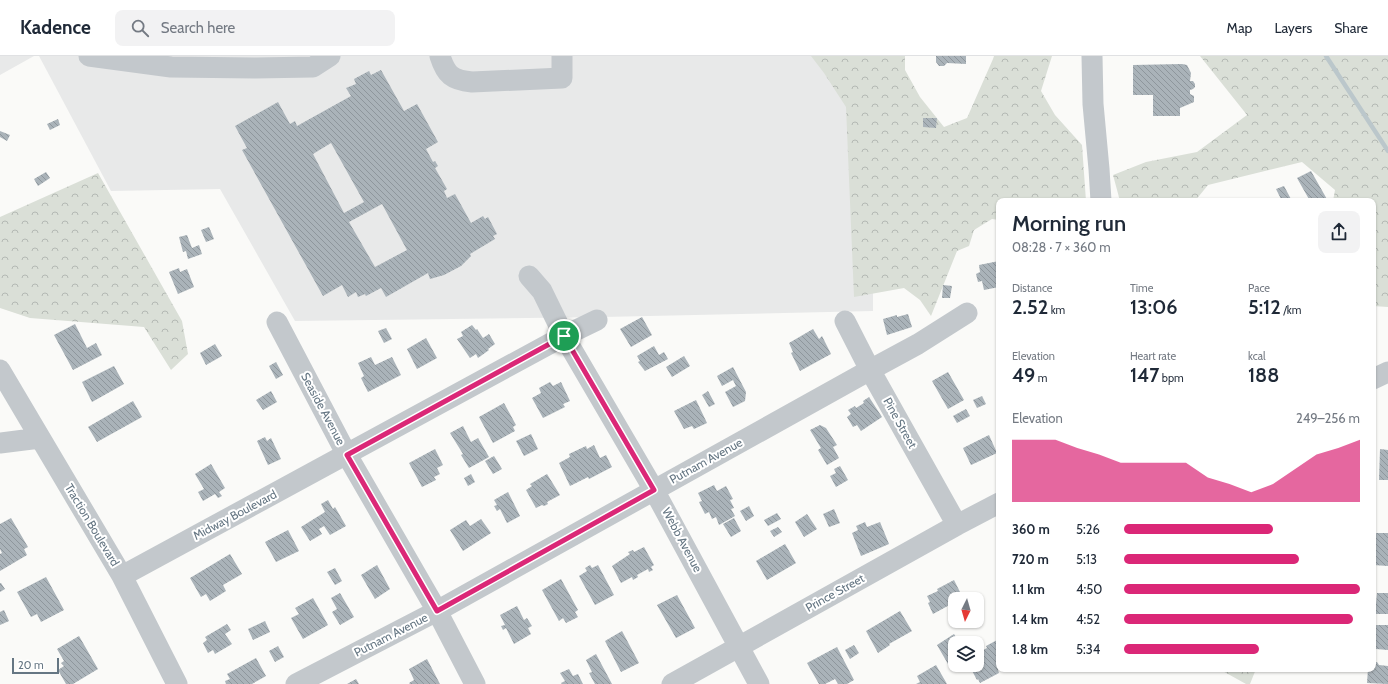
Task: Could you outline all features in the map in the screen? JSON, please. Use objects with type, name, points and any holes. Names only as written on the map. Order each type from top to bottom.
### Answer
[{"type":"street","points":[[89,56],[171,67],[241,62],[313,67],[330,56]]},
{"type":"street","points":[[440,56],[445,71],[449,76],[459,80],[472,82],[562,78],[562,56]]},
{"type":"street","points":[[1092,56],[1093,104],[1101,198]]},
{"type":"street","name":"Webb Avenue","points":[[529,276],[542,291],[564,336],[654,490],[759,684]]},
{"type":"street","name":"Putnam Avenue","points":[[296,684],[437,611],[918,344],[966,313]]},
{"type":"street","name":"Midway Boulevard","points":[[122,576],[564,336],[597,320]]},
{"type":"street","name":"Pine Street","points":[[845,321],[870,370],[957,525]]},
{"type":"street","name":"Seaside Avenue","points":[[277,322],[347,455],[437,611],[475,684]]},
{"type":"street","name":"Traction Boulevard","points":[[0,370],[122,576],[177,684]]},
{"type":"street","points":[[1376,378],[1388,372]]},
{"type":"street","points":[[0,443],[40,438]]},
{"type":"street","name":"Prince Street","points":[[672,684],[996,505]]},
{"type":"shaded area","points":[[0,56],[34,56],[0,75]]},
{"type":"shaded area","points":[[39,56],[873,56],[873,311],[603,317],[295,321],[220,189],[111,191]]},
{"type":"green space","points":[[811,56],[905,56],[905,70],[920,97],[944,127],[967,118],[994,56],[1052,56],[1041,91],[1055,115],[1082,145],[1086,198],[996,198],[996,220],[992,219],[974,230],[969,246],[957,251],[931,316],[920,300],[904,288],[854,297],[846,107]]},
{"type":"green space","points":[[1200,56],[1388,56],[1388,307],[1376,306],[1376,198],[1334,198],[1335,190],[1302,162],[1208,185],[1197,198],[1119,198],[1113,175],[1146,162],[1197,152],[1247,115]]},
{"type":"green space","points":[[98,173],[182,321],[188,354],[171,370],[144,327],[30,318],[0,308],[0,217]]},
{"type":"green space","points":[[1224,672],[1255,672],[1250,684],[1246,684]]},
{"type":"building","points":[[936,56],[966,56],[966,64],[947,63],[944,66],[939,66],[936,62]]},
{"type":"building","points":[[1133,65],[1187,65],[1191,73],[1190,81],[1193,81],[1195,84],[1195,87],[1190,90],[1190,94],[1194,96],[1194,102],[1180,108],[1180,116],[1153,116],[1153,95],[1133,95]]},
{"type":"building","points":[[381,70],[404,111],[417,104],[438,142],[426,149],[433,162],[435,161],[438,166],[435,168],[447,189],[444,191],[447,198],[455,194],[471,223],[483,216],[485,219],[488,217],[497,234],[493,236],[495,239],[470,254],[471,256],[461,266],[444,275],[430,279],[428,273],[386,297],[381,288],[366,296],[365,294],[358,297],[356,292],[348,297],[342,285],[323,296],[242,150],[247,148],[235,126],[278,102],[290,124],[295,121],[297,126],[351,96],[346,88],[356,84],[354,79],[369,71],[371,75]],"holes":[[[331,143],[364,202],[344,213],[313,154]],[[382,204],[407,250],[375,267],[349,222]]]},
{"type":"building","points":[[923,118],[937,118],[936,128],[923,127]]},
{"type":"building","points":[[58,119],[60,125],[50,130],[47,124]]},
{"type":"building","points":[[0,131],[10,135],[7,141],[0,137]]},
{"type":"building","points":[[1311,171],[1326,198],[1308,198],[1297,178]]},
{"type":"building","points":[[46,172],[50,178],[38,186],[34,179]]},
{"type":"building","points":[[1284,186],[1290,198],[1280,198],[1276,189]]},
{"type":"building","points":[[209,227],[214,239],[206,242],[201,230]]},
{"type":"building","points":[[187,235],[192,248],[199,245],[202,254],[188,259],[186,251],[183,252],[179,237]]},
{"type":"building","points":[[996,262],[996,288],[984,290],[982,281],[978,282],[976,274],[980,272],[979,265]]},
{"type":"building","points":[[179,268],[180,272],[187,269],[194,287],[178,294],[169,272]]},
{"type":"building","points":[[943,285],[952,286],[950,298],[942,298]]},
{"type":"building","points":[[908,314],[912,327],[887,335],[883,319]]},
{"type":"building","points":[[642,317],[652,335],[631,347],[620,329]]},
{"type":"building","points":[[75,324],[87,348],[96,343],[102,355],[73,370],[54,335]]},
{"type":"building","points":[[472,325],[476,330],[477,329],[483,338],[489,334],[495,344],[478,358],[476,354],[470,358],[457,339],[463,336],[461,332]]},
{"type":"building","points":[[386,328],[392,339],[384,343],[378,331]]},
{"type":"building","points":[[813,329],[819,339],[822,336],[831,354],[800,371],[791,353],[793,352],[789,343]]},
{"type":"building","points":[[426,338],[437,358],[417,369],[407,349]]},
{"type":"building","points":[[215,344],[222,356],[206,365],[200,353]]},
{"type":"building","points":[[654,346],[659,355],[664,352],[668,359],[645,371],[638,362],[640,361],[637,356]]},
{"type":"building","points":[[684,356],[690,366],[672,377],[666,367]]},
{"type":"building","points":[[371,357],[375,365],[392,357],[401,375],[368,392],[361,378],[364,376],[358,363]]},
{"type":"building","points":[[276,362],[283,375],[276,379],[269,366]]},
{"type":"building","points":[[114,366],[124,384],[92,402],[82,382]]},
{"type":"building","points":[[733,367],[746,392],[745,401],[733,407],[725,392],[736,386],[733,380],[722,386],[717,376]]},
{"type":"building","points":[[948,372],[964,400],[948,409],[932,381]]},
{"type":"building","points":[[550,382],[553,386],[561,382],[570,401],[563,404],[565,407],[543,418],[532,398],[541,393],[539,388]]},
{"type":"building","points":[[271,391],[277,402],[263,410],[256,400]]},
{"type":"building","points":[[708,391],[715,404],[709,407],[702,395]]},
{"type":"building","points":[[982,396],[986,404],[977,408],[973,400]]},
{"type":"building","points":[[869,397],[882,417],[861,431],[857,425],[853,427],[847,417],[851,414],[848,410],[855,406],[856,408],[864,403],[863,401]]},
{"type":"building","points":[[696,400],[707,423],[694,429],[692,426],[684,429],[674,411]]},
{"type":"building","points":[[133,401],[142,417],[97,442],[88,427]]},
{"type":"building","points":[[504,403],[516,425],[513,427],[515,431],[493,443],[479,417]]},
{"type":"building","points":[[966,409],[970,416],[957,423],[953,416]]},
{"type":"building","points":[[820,425],[826,428],[837,445],[833,447],[839,458],[827,465],[818,450],[821,448],[810,430]]},
{"type":"building","points":[[463,426],[471,442],[478,438],[489,457],[469,468],[461,455],[463,454],[450,433]]},
{"type":"building","points":[[531,434],[538,449],[524,456],[516,441]]},
{"type":"building","points":[[989,435],[996,453],[971,465],[963,448]]},
{"type":"building","points":[[265,437],[267,441],[271,438],[281,459],[268,465],[257,441]]},
{"type":"building","points":[[594,445],[600,458],[606,455],[612,467],[589,479],[588,477],[570,486],[559,463],[570,457],[569,454],[586,446],[587,449]]},
{"type":"building","points":[[435,449],[443,465],[437,468],[440,474],[434,477],[436,480],[422,487],[409,463]]},
{"type":"building","points":[[1380,449],[1388,450],[1388,480],[1379,480]]},
{"type":"building","points":[[494,456],[502,469],[493,474],[485,461]]},
{"type":"building","points":[[211,464],[225,488],[219,492],[222,496],[218,498],[215,494],[203,501],[198,492],[204,489],[195,474]]},
{"type":"building","points":[[840,466],[848,480],[836,487],[830,476],[836,473],[834,469]]},
{"type":"building","points":[[471,474],[475,482],[468,486],[464,478]]},
{"type":"building","points":[[547,474],[560,495],[547,502],[548,504],[536,508],[526,490],[532,486],[530,484]]},
{"type":"building","points":[[714,485],[717,491],[726,486],[733,499],[730,500],[734,508],[731,509],[735,516],[719,525],[716,517],[712,519],[709,512],[705,514],[699,502],[702,501],[698,493]]},
{"type":"building","points":[[508,492],[520,516],[507,523],[500,509],[497,511],[494,506],[497,505],[494,500]]},
{"type":"building","points":[[328,500],[333,509],[335,507],[346,526],[330,535],[324,526],[319,529],[322,534],[310,541],[301,527],[325,512],[321,504]]},
{"type":"building","points":[[749,506],[754,516],[746,521],[740,511]]},
{"type":"building","points":[[834,509],[840,523],[829,527],[823,514]]},
{"type":"building","points":[[777,513],[781,519],[768,526],[764,520]]},
{"type":"building","points":[[807,514],[817,529],[804,537],[795,522]]},
{"type":"building","points":[[11,518],[28,547],[24,549],[27,555],[0,571],[0,554],[2,553],[0,549],[0,524]]},
{"type":"building","points":[[734,518],[741,531],[731,537],[723,524]]},
{"type":"building","points":[[481,519],[491,533],[463,551],[450,530],[466,520],[470,526]]},
{"type":"building","points":[[865,522],[867,527],[880,522],[889,544],[861,556],[852,533],[858,530],[856,526]]},
{"type":"building","points":[[778,527],[782,532],[774,537],[770,531]]},
{"type":"building","points":[[288,530],[299,551],[276,562],[265,542]]},
{"type":"building","points":[[1376,533],[1388,533],[1388,566],[1376,565]]},
{"type":"building","points":[[785,544],[796,563],[767,580],[756,561]]},
{"type":"building","points":[[644,547],[654,565],[651,567],[653,570],[649,572],[648,569],[637,575],[638,577],[633,580],[632,577],[621,583],[612,566],[630,554],[628,552],[633,550],[634,552]]},
{"type":"building","points":[[230,554],[242,574],[223,585],[226,591],[210,601],[206,594],[201,597],[190,578]]},
{"type":"building","points":[[377,565],[390,589],[375,599],[361,575]]},
{"type":"building","points":[[590,565],[592,568],[598,565],[614,595],[595,605],[579,576],[587,571],[585,568]]},
{"type":"building","points":[[335,568],[342,581],[335,585],[327,572]]},
{"type":"building","points":[[46,577],[64,610],[41,622],[37,614],[31,617],[17,592]]},
{"type":"building","points":[[561,579],[578,610],[575,612],[578,617],[566,623],[563,618],[559,621],[542,590]]},
{"type":"building","points":[[954,580],[960,592],[948,592],[948,606],[933,614],[928,603],[930,602],[927,596],[938,591],[937,589]]},
{"type":"building","points":[[0,583],[5,589],[0,592]]},
{"type":"building","points":[[340,593],[354,617],[340,625],[332,612],[337,609],[331,598]]},
{"type":"building","points":[[1377,593],[1388,593],[1388,614],[1376,614]]},
{"type":"building","points":[[677,595],[695,628],[676,638],[657,605]]},
{"type":"building","points":[[313,598],[328,625],[303,639],[291,618],[299,614],[295,608]]},
{"type":"building","points":[[517,606],[524,620],[527,618],[532,626],[528,628],[531,634],[514,644],[506,628],[503,630],[501,626],[505,625],[500,615]]},
{"type":"building","points":[[4,610],[9,621],[0,625],[0,612]]},
{"type":"building","points":[[900,611],[912,631],[889,644],[890,645],[878,653],[866,631]]},
{"type":"building","points":[[265,621],[270,632],[253,640],[248,629]]},
{"type":"building","points":[[227,624],[231,630],[225,634],[232,644],[215,654],[213,650],[208,653],[203,643],[207,640],[205,637]]},
{"type":"building","points":[[1376,625],[1388,625],[1388,650],[1376,649]]},
{"type":"building","points":[[622,631],[639,663],[621,672],[605,641]]},
{"type":"building","points":[[79,636],[98,669],[73,684],[66,684],[58,670],[64,666],[61,663],[64,661],[57,649]]},
{"type":"building","points":[[948,638],[948,664],[937,645]]},
{"type":"building","points":[[996,641],[996,672],[999,673],[980,683],[973,672],[984,672],[984,650],[987,648],[986,646]]},
{"type":"building","points":[[854,645],[859,653],[850,659],[845,650]]},
{"type":"building","points":[[278,646],[284,657],[275,662],[269,651]]},
{"type":"building","points":[[837,647],[854,680],[847,684],[838,684],[835,679],[825,684],[819,684],[807,663]]},
{"type":"building","points":[[596,654],[612,684],[595,684],[589,673],[592,672],[586,660]]},
{"type":"building","points":[[256,658],[266,676],[252,684],[226,684],[225,681],[230,679],[227,674]]},
{"type":"building","points":[[427,659],[440,684],[410,684],[409,683],[414,680],[409,669]]},
{"type":"building","points":[[1376,662],[1379,665],[1388,666],[1388,684],[1367,683],[1368,672],[1376,672]]},
{"type":"building","points":[[936,665],[947,684],[916,684],[920,682],[917,676]]},
{"type":"building","points":[[569,669],[573,676],[578,674],[583,684],[561,683],[565,681],[560,673]]},
{"type":"building","points":[[356,679],[359,684],[347,684]]},
{"type":"waterway","points":[[1326,56],[1388,151]]},
{"type":"route","points":[[564,336],[654,490],[437,611],[347,455],[564,336]]}]
